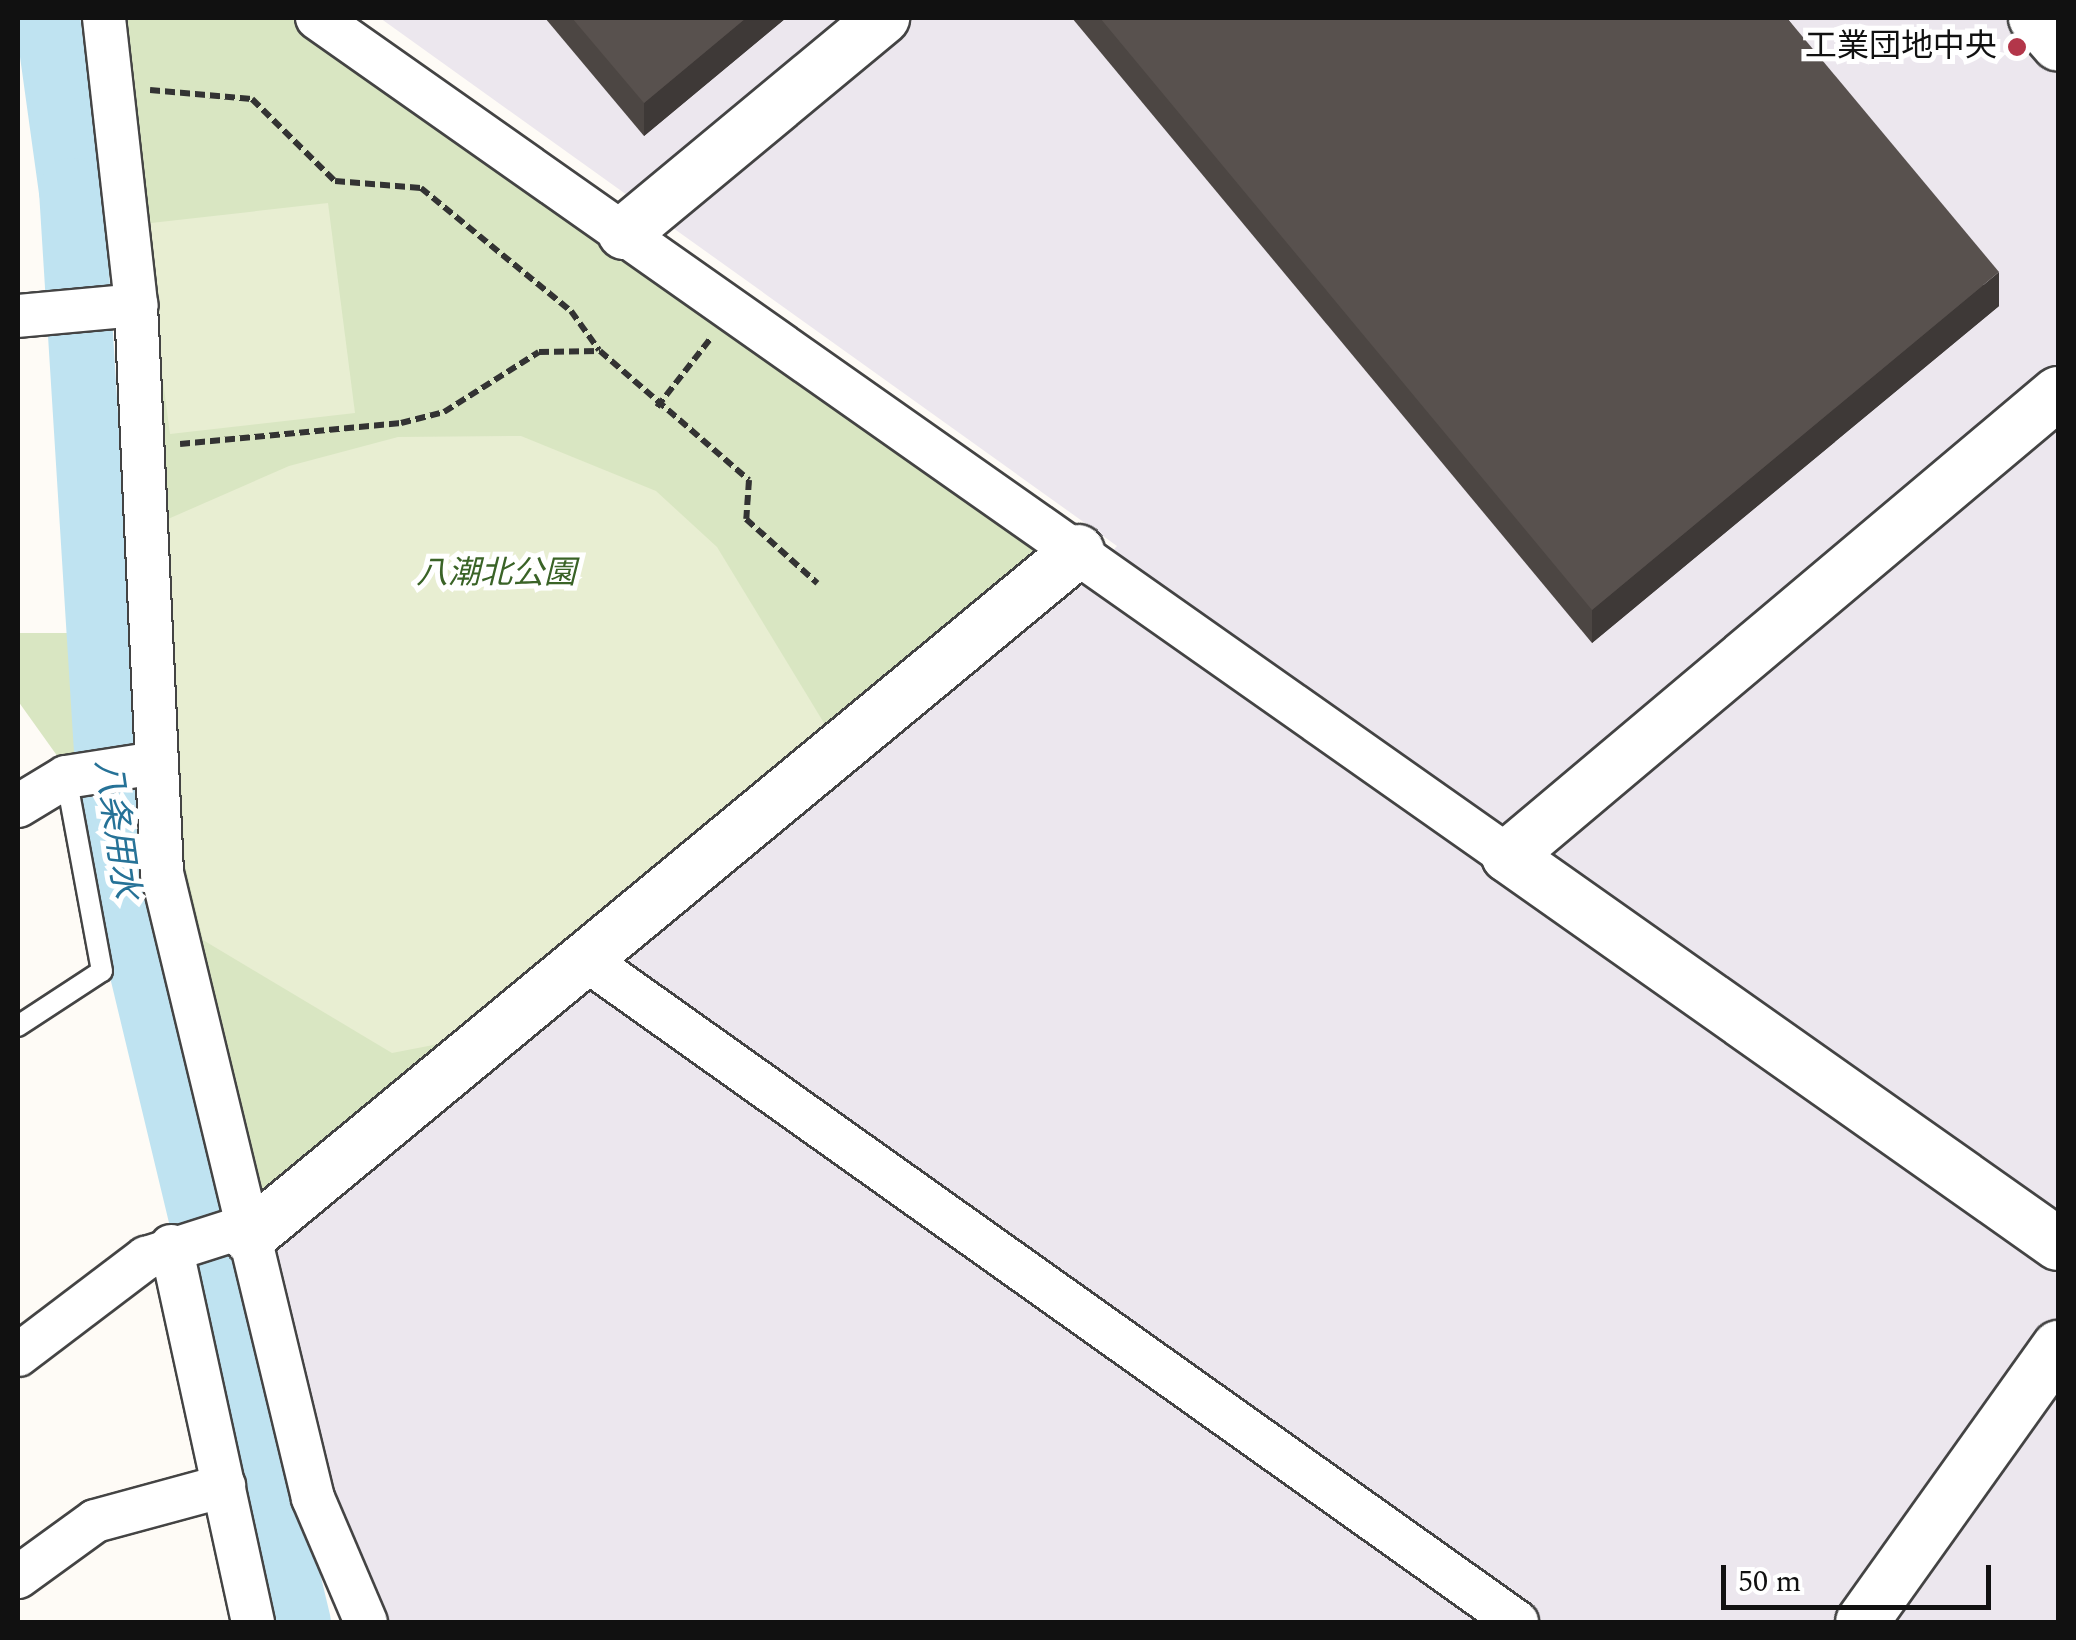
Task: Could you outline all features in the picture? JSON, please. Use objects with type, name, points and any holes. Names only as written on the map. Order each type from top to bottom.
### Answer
[{"type":"street","points":[[104,18],[112,86],[123,306],[144,448],[162,873],[313,1498],[366,1622]]},
{"type":"street","points":[[316,18],[2058,1244]]},
{"type":"street","points":[[624,234],[883,18]]},
{"type":"street","points":[[2035,18],[2058,44]]},
{"type":"street","points":[[22,316],[123,306]]},
{"type":"street","points":[[1508,856],[2058,394]]},
{"type":"street","points":[[18,1355],[178,1244],[247,1231],[585,959],[1078,551]]},
{"type":"street","points":[[18,806],[66,778],[156,763]]},
{"type":"street","points":[[585,959],[1516,1622]]},
{"type":"street","points":[[178,1244],[253,1622]]},
{"type":"street","points":[[1862,1622],[2058,1347]]},
{"type":"street","points":[[18,1577],[96,1520],[224,1486]]},
{"type":"lane","points":[[18,1026],[102,971],[66,778]]},
{"type":"path","points":[[112,86],[252,99],[335,181],[420,188],[571,311],[600,350],[657,407],[749,480],[746,519],[818,583]]},
{"type":"path","points":[[657,407],[734,310]]},
{"type":"path","points":[[144,448],[401,423],[444,412],[540,352],[600,350]]},
{"type":"shaded area","points":[[380,18],[2058,18],[2058,1622],[387,1622],[336,1523],[266,1244],[1081,586],[1117,546]]},
{"type":"green space","name":"八潮北公園","points":[[108,18],[292,18],[1067,550],[255,1212],[175,866]]},
{"type":"green space","points":[[328,203],[355,413],[170,434],[142,224]]},
{"type":"green space","points":[[521,436],[656,491],[717,547],[827,728],[454,1041],[392,1053],[203,940],[185,865],[168,519],[289,466],[398,437]]},
{"type":"green space","points":[[18,633],[92,633],[103,765],[68,771],[18,701]]},
{"type":"building","points":[[572,18],[746,18],[644,103]]},
{"type":"building","points":[[1100,18],[1787,18],[1999,272],[1592,610]]},
{"type":"waterway","name":"八条用水","points":[[47,18],[71,190],[112,848],[298,1622]]},
{"type":"place","name":"工業団地中央","points":[[2017,47]]}]
